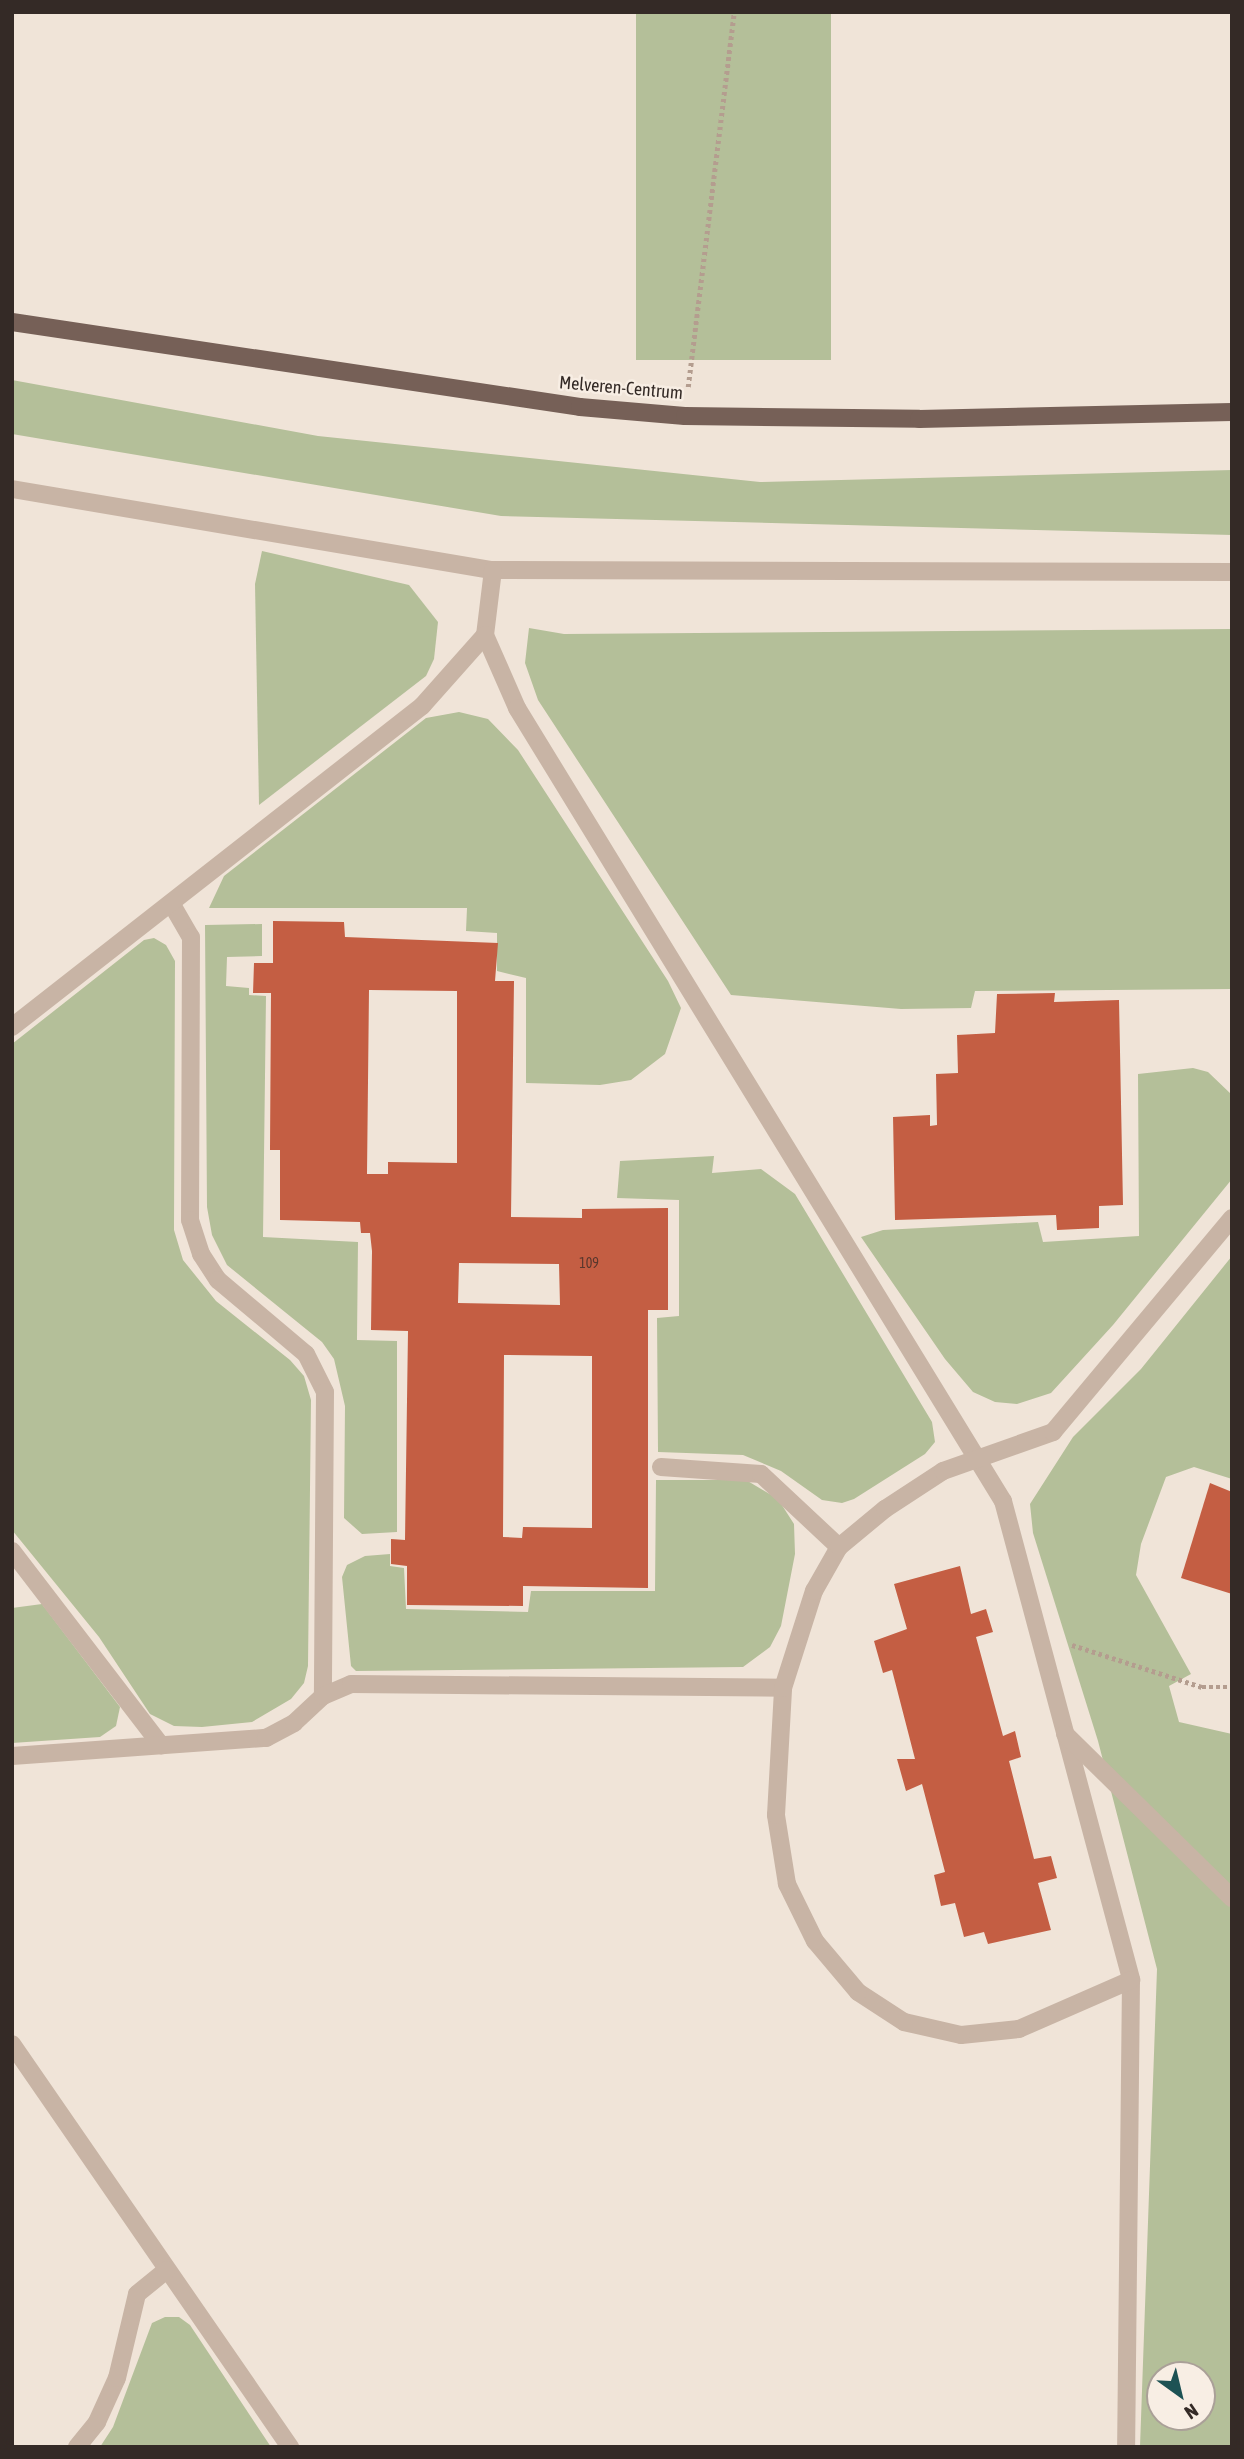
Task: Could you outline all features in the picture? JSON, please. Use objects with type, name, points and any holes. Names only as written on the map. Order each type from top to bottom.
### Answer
[{"type":"main road","name":"Melveren-Centrum","points":[[12,322],[580,407],[685,416],[919,419],[1232,411]]},
{"type":"lane","points":[[12,489],[493,569],[1232,572]]},
{"type":"lane","points":[[493,569],[485,635],[517,708],[976,1462],[1003,1501],[1131,1980],[1126,2447]]},
{"type":"lane","points":[[12,1027],[422,706],[485,635]]},
{"type":"lane","points":[[171,903],[191,936],[190,1220],[201,1254],[218,1280],[306,1354],[325,1392],[323,1696]]},
{"type":"lane","points":[[1131,1980],[1019,2029],[961,2035],[904,2022],[858,1992],[815,1941],[788,1884],[776,1815],[783,1688],[814,1591],[839,1546],[885,1509],[943,1471],[976,1462],[1053,1432],[1232,1218]]},
{"type":"lane","points":[[661,1467],[761,1474],[839,1546]]},
{"type":"lane","points":[[12,1551],[162,1745]]},
{"type":"lane","points":[[12,1756],[266,1738],[294,1723],[323,1696],[351,1684],[783,1688]]},
{"type":"lane","points":[[1065,1734],[1232,1898]]},
{"type":"lane","points":[[12,2044],[290,2447]]},
{"type":"lane","points":[[77,2447],[97,2422],[117,2378],[137,2294],[167,2270]]},
{"type":"path","points":[[685,416],[734,12]]},
{"type":"path","points":[[1038,1633],[1202,1687],[1232,1687]]},
{"type":"green space","points":[[636,12],[831,12],[831,360],[636,360]]},
{"type":"green space","points":[[12,380],[318,436],[760,482],[1232,470],[1232,535],[501,516],[12,434]]},
{"type":"green space","points":[[262,551],[409,585],[438,622],[434,659],[426,676],[259,805],[255,584]]},
{"type":"green space","points":[[529,628],[564,634],[1232,629],[1232,989],[975,991],[971,1008],[901,1009],[731,995],[538,700],[525,663]]},
{"type":"green space","points":[[459,712],[488,719],[518,750],[668,981],[681,1008],[665,1054],[631,1080],[600,1085],[526,1083],[526,978],[497,971],[497,933],[466,931],[467,908],[209,908],[224,876],[426,718]]},
{"type":"green space","points":[[262,924],[262,956],[227,957],[226,986],[249,988],[249,995],[266,996],[263,1237],[358,1242],[357,1340],[397,1341],[397,1532],[362,1534],[344,1518],[345,1406],[334,1359],[322,1342],[227,1265],[212,1235],[207,1207],[205,925]]},
{"type":"green space","points":[[154,938],[166,945],[175,961],[174,1230],[183,1260],[216,1301],[290,1360],[304,1376],[311,1400],[308,1666],[304,1683],[291,1699],[252,1722],[202,1727],[174,1726],[150,1714],[99,1637],[12,1530],[12,1044],[144,940]]},
{"type":"green space","points":[[1193,1068],[1208,1072],[1232,1095],[1232,1179],[1113,1325],[1051,1393],[1017,1404],[995,1402],[973,1392],[945,1359],[861,1237],[883,1230],[1038,1222],[1043,1242],[1139,1236],[1138,1074]]},
{"type":"green space","points":[[714,1156],[712,1173],[761,1169],[795,1194],[932,1422],[935,1442],[925,1454],[854,1499],[842,1503],[822,1500],[781,1471],[743,1455],[658,1452],[657,1318],[679,1316],[679,1200],[617,1198],[620,1161]]},
{"type":"green space","points":[[1232,1256],[1232,1479],[1194,1467],[1166,1477],[1141,1544],[1136,1575],[1191,1674],[1169,1686],[1179,1722],[1232,1734],[1232,2447],[1140,2447],[1157,1969],[1098,1741],[1033,1533],[1030,1504],[1073,1437],[1141,1369]]},
{"type":"green space","points":[[656,1480],[746,1480],[778,1499],[794,1524],[795,1554],[781,1626],[770,1647],[743,1667],[356,1671],[351,1666],[342,1577],[347,1565],[365,1556],[390,1554],[390,1566],[404,1568],[406,1609],[528,1612],[531,1591],[655,1591]]},
{"type":"green space","points":[[42,1604],[120,1707],[116,1726],[100,1737],[12,1743],[12,1608]]},
{"type":"green space","points":[[165,2317],[179,2317],[190,2325],[271,2447],[100,2447],[113,2427],[152,2323]]},
{"type":"building","points":[[273,921],[344,922],[345,937],[498,943],[495,981],[514,981],[511,1217],[582,1218],[582,1209],[668,1208],[668,1310],[648,1310],[648,1588],[523,1586],[523,1606],[407,1605],[407,1566],[391,1564],[391,1539],[405,1540],[408,1331],[371,1330],[372,1251],[370,1233],[361,1233],[360,1222],[280,1220],[280,1150],[270,1150],[271,993],[253,993],[254,963],[273,963]],"holes":[[[369,990],[457,991],[457,1163],[388,1162],[388,1174],[367,1174]],[[459,1263],[559,1264],[560,1305],[458,1303]],[[504,1355],[592,1356],[592,1528],[523,1527],[522,1538],[503,1537]]]},
{"type":"building","points":[[1055,993],[1054,1002],[1119,1000],[1123,1205],[1099,1206],[1099,1228],[1057,1230],[1056,1215],[895,1220],[893,1117],[930,1115],[930,1126],[937,1125],[936,1074],[958,1073],[957,1035],[995,1033],[997,994]]},
{"type":"building","points":[[1210,1483],[1232,1492],[1232,1594],[1181,1578]]},
{"type":"building","points":[[960,1566],[971,1614],[986,1609],[993,1632],[976,1637],[1003,1736],[1015,1731],[1021,1757],[1009,1761],[1034,1859],[1051,1856],[1057,1878],[1038,1883],[1051,1930],[988,1944],[984,1932],[964,1937],[955,1903],[941,1906],[934,1875],[945,1872],[922,1784],[906,1791],[897,1759],[915,1759],[892,1670],[883,1673],[874,1641],[907,1629],[894,1584]]}]
